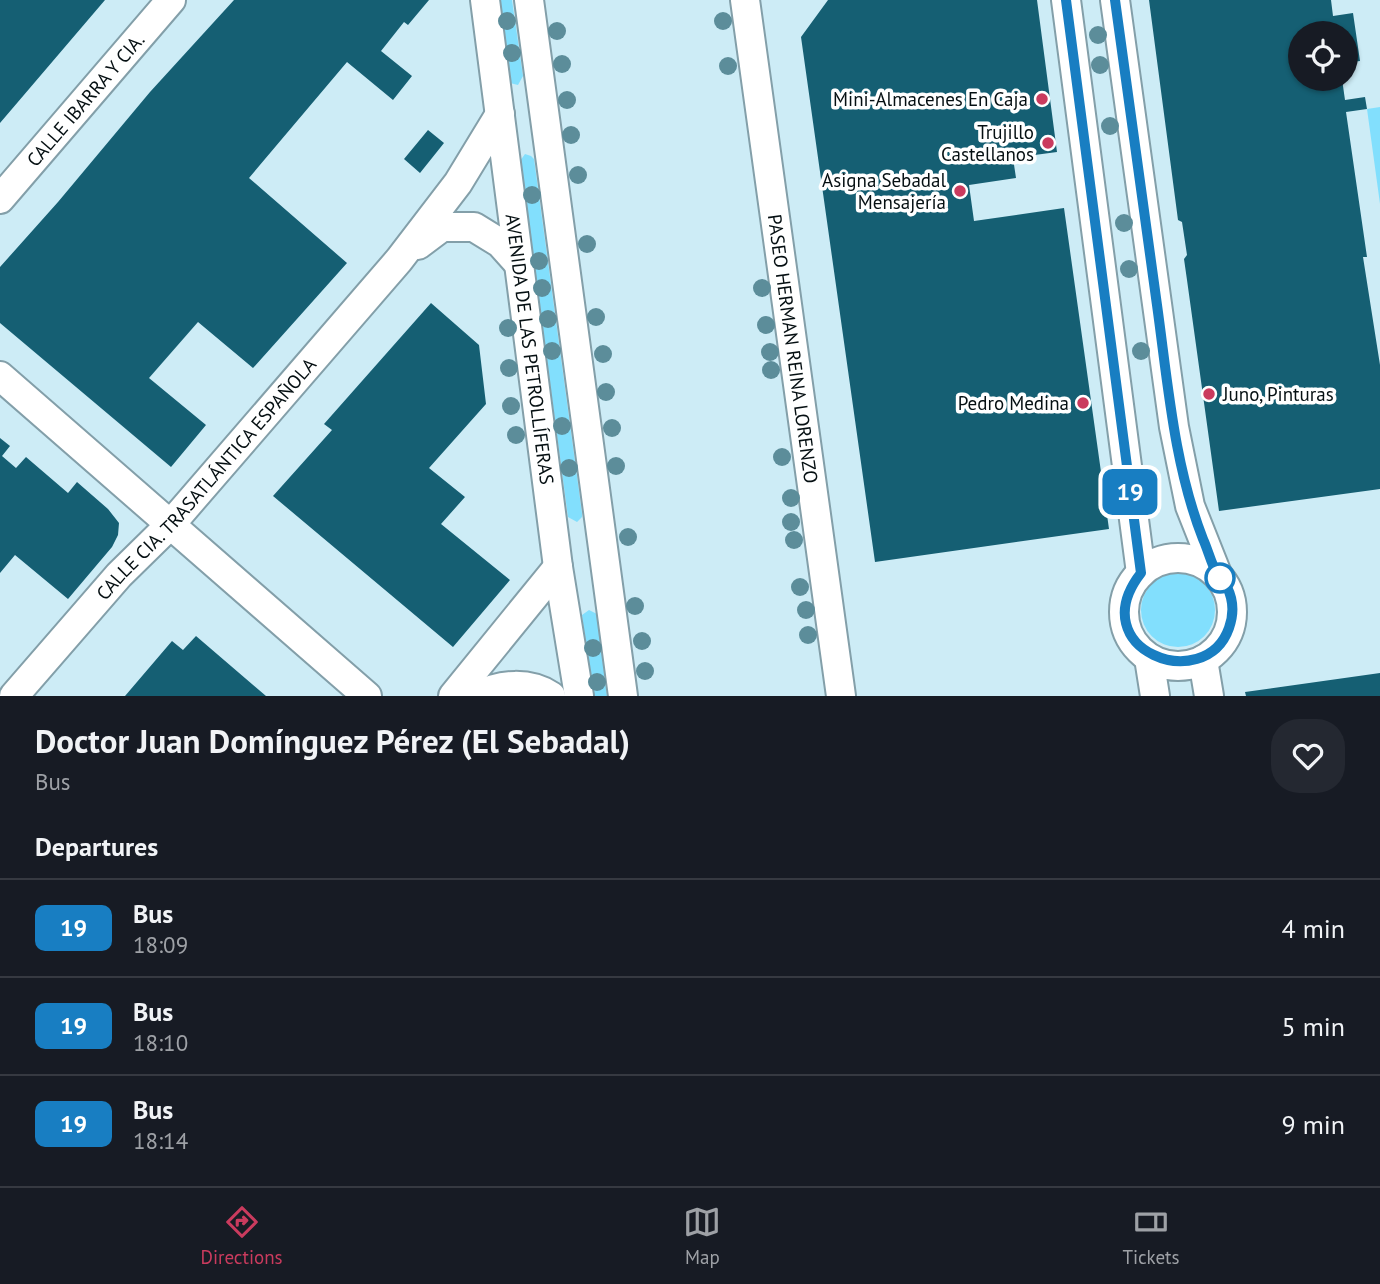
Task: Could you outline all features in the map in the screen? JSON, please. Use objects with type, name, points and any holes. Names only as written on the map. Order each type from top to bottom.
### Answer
[{"type":"street","name":"CALLE IBARRA Y CIA.","points":[[0,199],[171,0]]},
{"type":"street","name":"AVENIDA DE LAS PETROLLÍFERAS","points":[[485,0],[558,567],[579,696]]},
{"type":"street","points":[[529,0],[623,696]]},
{"type":"street","name":"PASEO HERMAN REINA LORENZO","points":[[745,0],[841,696]]},
{"type":"street","points":[[1066,0],[1141,573]]},
{"type":"street","points":[[1115,0],[1174,427],[1191,506],[1217,573],[1227,587],[1232,603],[1232,620],[1227,636],[1217,650],[1203,660],[1185,666],[1166,665],[1149,658],[1139,649],[1131,637],[1124,610],[1129,590],[1141,573],[1163,561],[1187,558],[1217,573]]},
{"type":"street","name":"CALLE CIA. TRASATLÁNTICA ESPAÑOLA","points":[[14,696],[119,575],[170,525],[399,260],[458,183],[499,114]]},
{"type":"street","name":"CALLE CIA. TRASATLÁNTICA ESPAÑOLA","points":[[399,260],[442,227],[474,227],[500,243],[517,262]]},
{"type":"street","points":[[0,376],[368,696]]},
{"type":"street","points":[[453,696],[558,567]]},
{"type":"street","points":[[1149,658],[1155,696]]},
{"type":"street","points":[[1203,660],[1209,696]]},
{"type":"street","points":[[479,696],[493,688],[533,686],[551,696]]},
{"type":"shaded area","points":[[498,0],[512,0],[523,76],[518,85],[510,83],[508,79]]},
{"type":"shaded area","points":[[1380,107],[1380,204],[1367,109]]},
{"type":"shaded area","points":[[525,154],[534,159],[582,513],[577,522],[568,517],[520,161]]},
{"type":"shaded area","points":[[1178,573],[1192,576],[1204,584],[1212,596],[1215,610],[1212,624],[1204,636],[1192,644],[1178,647],[1164,644],[1152,636],[1144,624],[1141,610],[1144,596],[1152,584],[1164,576]]},
{"type":"shaded area","points":[[589,610],[597,614],[607,696],[592,696],[582,615]]},
{"type":"building","points":[[0,0],[105,0],[0,123]]},
{"type":"building","points":[[234,0],[429,0],[408,25],[404,22],[381,51],[412,76],[393,100],[347,62],[249,178],[347,263],[253,368],[198,322],[149,378],[206,425],[171,467],[0,323],[0,267],[150,92]]},
{"type":"building","points":[[828,0],[1037,0],[1057,152],[1013,158],[1016,178],[969,185],[974,221],[1064,208],[1109,529],[875,562],[801,37]]},
{"type":"building","points":[[1149,0],[1331,0],[1333,16],[1353,13],[1354,21],[1288,21],[1288,91],[1344,91],[1345,100],[1365,97],[1367,109],[1346,112],[1367,257],[1363,257],[1380,365],[1380,489],[1219,511],[1184,259],[1187,255],[1182,222],[1178,220]]},
{"type":"building","points":[[428,130],[444,143],[420,173],[404,159]]},
{"type":"building","points":[[431,303],[479,345],[486,404],[429,468],[465,497],[441,524],[510,580],[453,647],[273,496],[332,430],[324,424]]},
{"type":"building","points":[[0,438],[10,446],[2,456],[16,468],[26,457],[68,493],[77,482],[108,509],[119,523],[118,535],[112,547],[68,599],[15,555],[0,573]]},
{"type":"building","points":[[196,636],[266,696],[125,696],[172,641],[183,650]]},
{"type":"building","points":[[1380,673],[1380,696],[1246,696],[1245,692]]},
{"type":"bus line","name":"19","points":[[1066,0],[1141,573],[1126,597],[1126,624],[1139,649],[1149,658],[1166,665],[1185,666],[1203,660],[1217,650],[1227,636],[1232,620],[1232,603],[1227,587],[1217,573],[1191,506],[1174,427],[1115,0]]},
{"type":"place","name":"Mini-Almacenes En Caja","points":[[1042,99]]},
{"type":"place","name":"Trujillo Castellanos","points":[[1048,143]]},
{"type":"place","name":"Asigna Sebadal Mensajería","points":[[960,191]]},
{"type":"place","name":"Juno, Pinturas","points":[[1209,394]]},
{"type":"place","name":"Pedro Medina","points":[[1083,403]]}]
